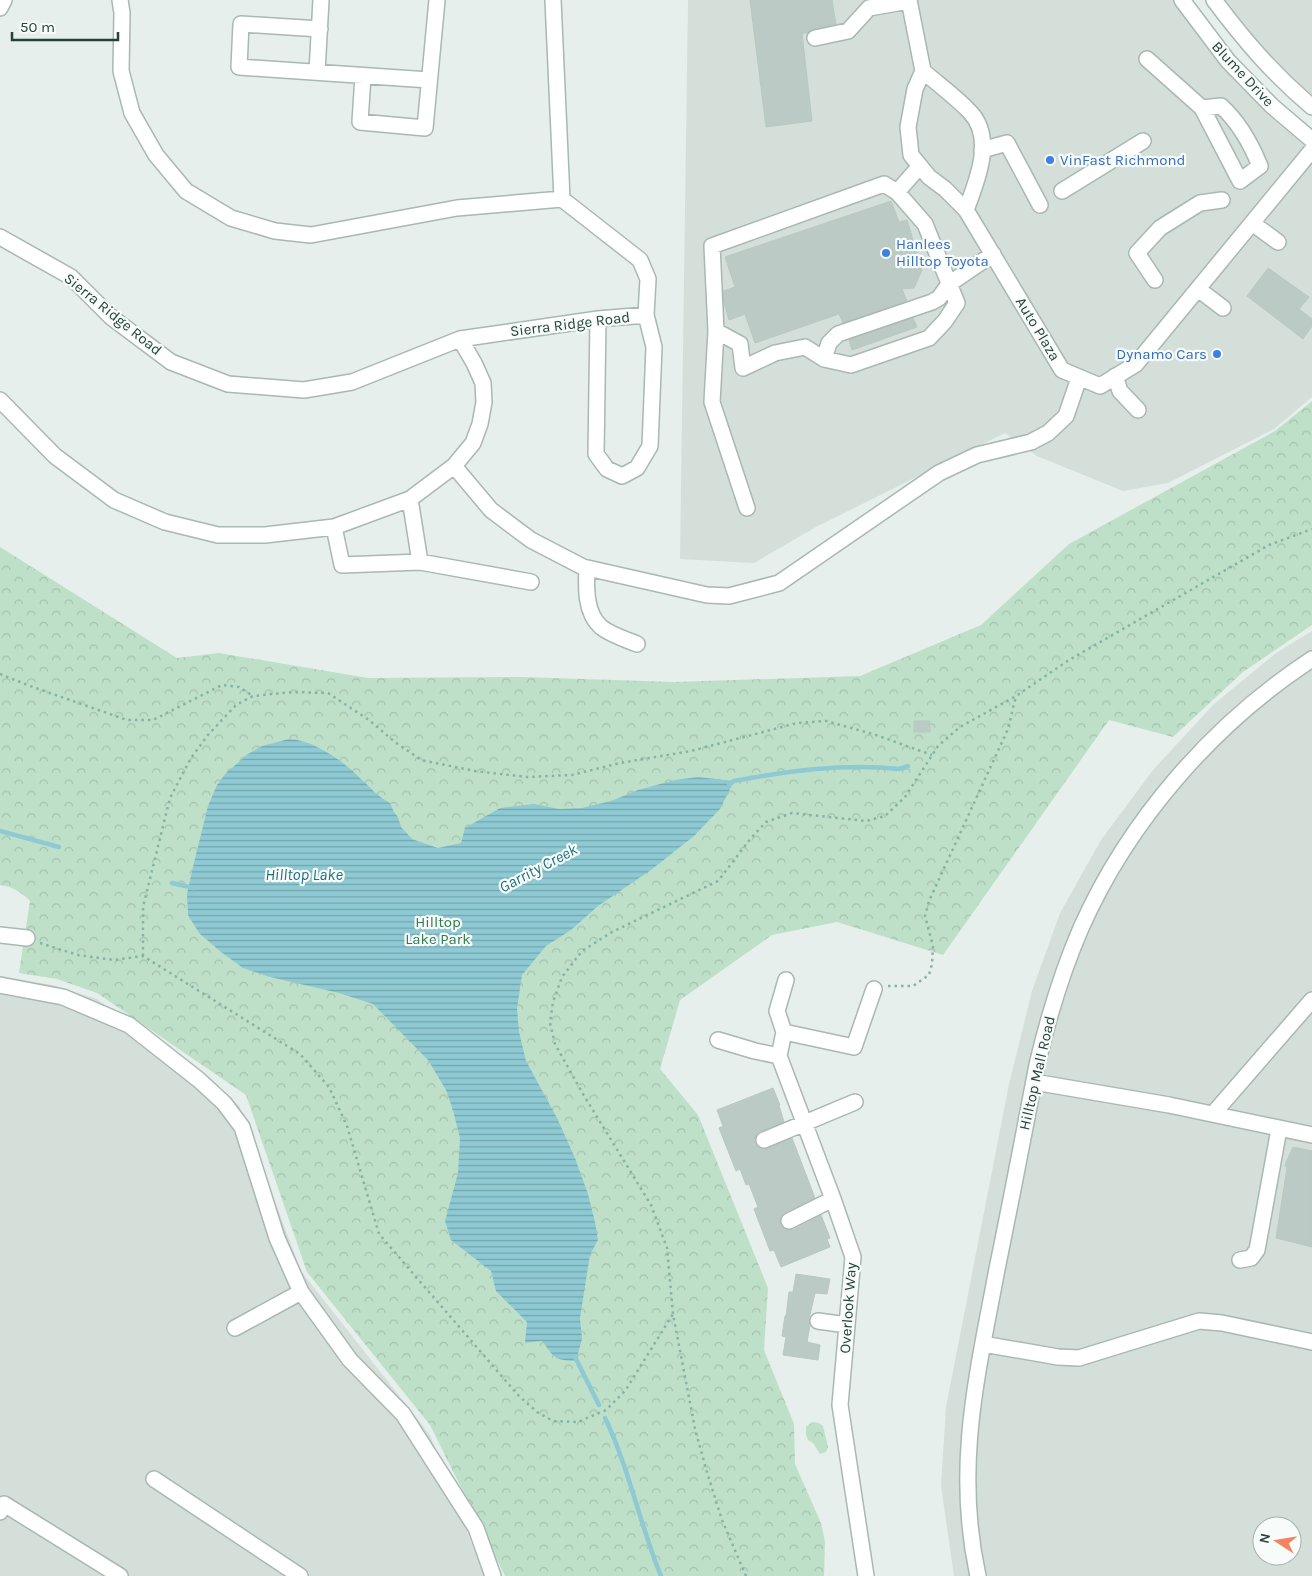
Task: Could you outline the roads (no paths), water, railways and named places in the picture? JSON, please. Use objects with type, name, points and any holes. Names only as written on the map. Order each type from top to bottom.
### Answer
[{"type":"street","points":[[0,8],[4,0]]},
{"type":"street","points":[[120,0],[122,13],[121,71],[132,113],[156,156],[186,191],[231,218],[275,231],[311,235],[457,208],[562,199],[554,0]]},
{"type":"street","points":[[317,72],[321,0]]},
{"type":"street","points":[[363,76],[360,122],[425,128],[437,0]]},
{"type":"street","name":"Blume Drive","points":[[1182,0],[1228,61],[1272,106],[1312,140]]},
{"type":"street","name":"Blume Drive","points":[[1214,0],[1245,41],[1290,88],[1312,107]]},
{"type":"street","points":[[815,38],[848,31],[869,8],[909,1],[923,71],[971,113],[980,126],[982,150],[979,178],[966,210]]},
{"type":"street","points":[[320,29],[241,24],[239,67],[429,80]]},
{"type":"street","points":[[1147,59],[1202,108],[1240,181],[1260,166],[1251,144],[1231,115],[1221,106],[1202,108]]},
{"type":"street","name":"Auto Plaza","points":[[923,71],[915,89],[908,127],[911,155],[929,177],[945,189],[966,210],[1062,370],[1100,386],[1136,364],[1312,150]]},
{"type":"street","points":[[1062,192],[1143,141]]},
{"type":"street","points":[[982,150],[1007,142],[1040,205]]},
{"type":"street","points":[[897,192],[920,166]]},
{"type":"street","points":[[716,331],[740,344],[743,368],[775,353],[805,348],[824,359],[851,365],[929,338],[945,322],[957,302],[925,224],[897,192],[884,184],[712,246],[716,331],[712,402],[747,508]]},
{"type":"street","name":"Sierra Ridge Road","points":[[0,237],[71,277],[111,317],[171,362],[228,384],[304,390],[352,382],[460,339],[598,319],[646,315],[648,279],[640,260],[562,199]]},
{"type":"street","points":[[1155,280],[1137,253],[1160,228],[1200,203],[1222,200]]},
{"type":"street","points":[[1252,223],[1278,242]]},
{"type":"street","points":[[824,359],[829,343],[838,334],[932,302],[939,298],[949,284],[993,254]]},
{"type":"street","points":[[1198,288],[1223,308]]},
{"type":"street","points":[[598,319],[596,454],[607,469],[622,476],[637,468],[650,446],[654,347],[646,315]]},
{"type":"street","points":[[0,400],[62,462],[114,500],[165,522],[218,535],[265,535],[334,527],[410,499],[454,466],[473,442],[480,424],[484,402],[483,383],[460,339]]},
{"type":"street","points":[[1115,376],[1120,391],[1138,410]]},
{"type":"street","points":[[454,466],[491,510],[531,540],[587,568],[707,595],[729,596],[779,582],[939,473],[977,455],[1031,442],[1048,433],[1066,416],[1079,378]]},
{"type":"street","points":[[410,499],[420,562]]},
{"type":"street","points":[[334,527],[342,564],[420,562],[531,582]]},
{"type":"street","points":[[587,568],[586,584],[588,602],[592,614],[600,626],[610,633],[637,644]]},
{"type":"street","name":"Hilltop Mall Road","points":[[978,1576],[969,1515],[967,1460],[972,1403],[1034,1082],[1050,1013],[1075,943],[1106,880],[1135,834],[1176,779],[1212,741],[1263,695],[1312,659]]},
{"type":"street","points":[[0,934],[27,938]]},
{"type":"street","points":[[718,1040],[779,1056],[784,1032],[777,1011],[786,980]]},
{"type":"street","points":[[0,985],[63,997],[129,1025],[199,1080],[224,1103],[242,1127],[277,1238],[301,1292],[350,1360],[403,1414],[476,1528],[493,1576]]},
{"type":"street","points":[[784,1032],[854,1047],[874,989]]},
{"type":"street","points":[[1212,1114],[1312,1000]]},
{"type":"street","name":"Overlook Way","points":[[779,1056],[833,1199],[853,1258],[840,1405],[866,1576]]},
{"type":"street","points":[[1034,1082],[1212,1114],[1312,1136]]},
{"type":"street","points":[[764,1140],[855,1102]]},
{"type":"street","points":[[1240,1260],[1250,1258],[1257,1250],[1279,1129]]},
{"type":"street","points":[[789,1221],[833,1199]]},
{"type":"street","points":[[235,1328],[301,1292]]},
{"type":"street","points":[[818,1321],[847,1325]]},
{"type":"street","points":[[983,1344],[1058,1357],[1079,1358],[1199,1321],[1222,1323],[1312,1342]]},
{"type":"street","points":[[154,1479],[300,1576]]},
{"type":"street","points":[[0,1512],[4,1504],[120,1576]]},
{"type":"water","name":"Hilltop Lake","points":[[289,739],[308,743],[337,758],[378,795],[390,803],[401,827],[412,839],[438,848],[461,843],[465,828],[500,808],[534,804],[559,809],[582,808],[611,801],[638,790],[675,780],[698,777],[734,781],[720,809],[694,836],[651,870],[598,906],[571,930],[546,946],[522,975],[517,1008],[519,1032],[526,1061],[557,1118],[575,1158],[588,1194],[598,1240],[590,1255],[580,1318],[582,1339],[576,1361],[555,1357],[542,1341],[525,1343],[527,1322],[496,1291],[491,1271],[451,1240],[445,1221],[458,1173],[460,1138],[446,1090],[428,1060],[373,1004],[339,993],[270,977],[243,968],[199,933],[188,915],[187,894],[192,871],[208,806],[217,785],[226,773],[248,754],[262,746]]},
{"type":"waterway","name":"Garrity Creek","points":[[729,784],[734,781],[754,777],[795,771],[858,767],[899,769],[908,766]]},
{"type":"waterway","name":"Garrity Creek","points":[[0,831],[59,847]]},
{"type":"waterway","name":"Garrity Creek","points":[[172,883],[194,888]]},
{"type":"waterway","points":[[575,1357],[599,1405]]},
{"type":"waterway","points":[[605,1418],[621,1457],[661,1576]]},
{"type":"place","name":"VinFast Richmond","points":[[1050,160]]},
{"type":"place","name":"Hanlees Hilltop Toyota","points":[[886,253]]},
{"type":"place","name":"Dynamo Cars","points":[[1217,354]]},
{"type":"park label","name":"Hilltop Lake Park","points":[[438,930]]}]
